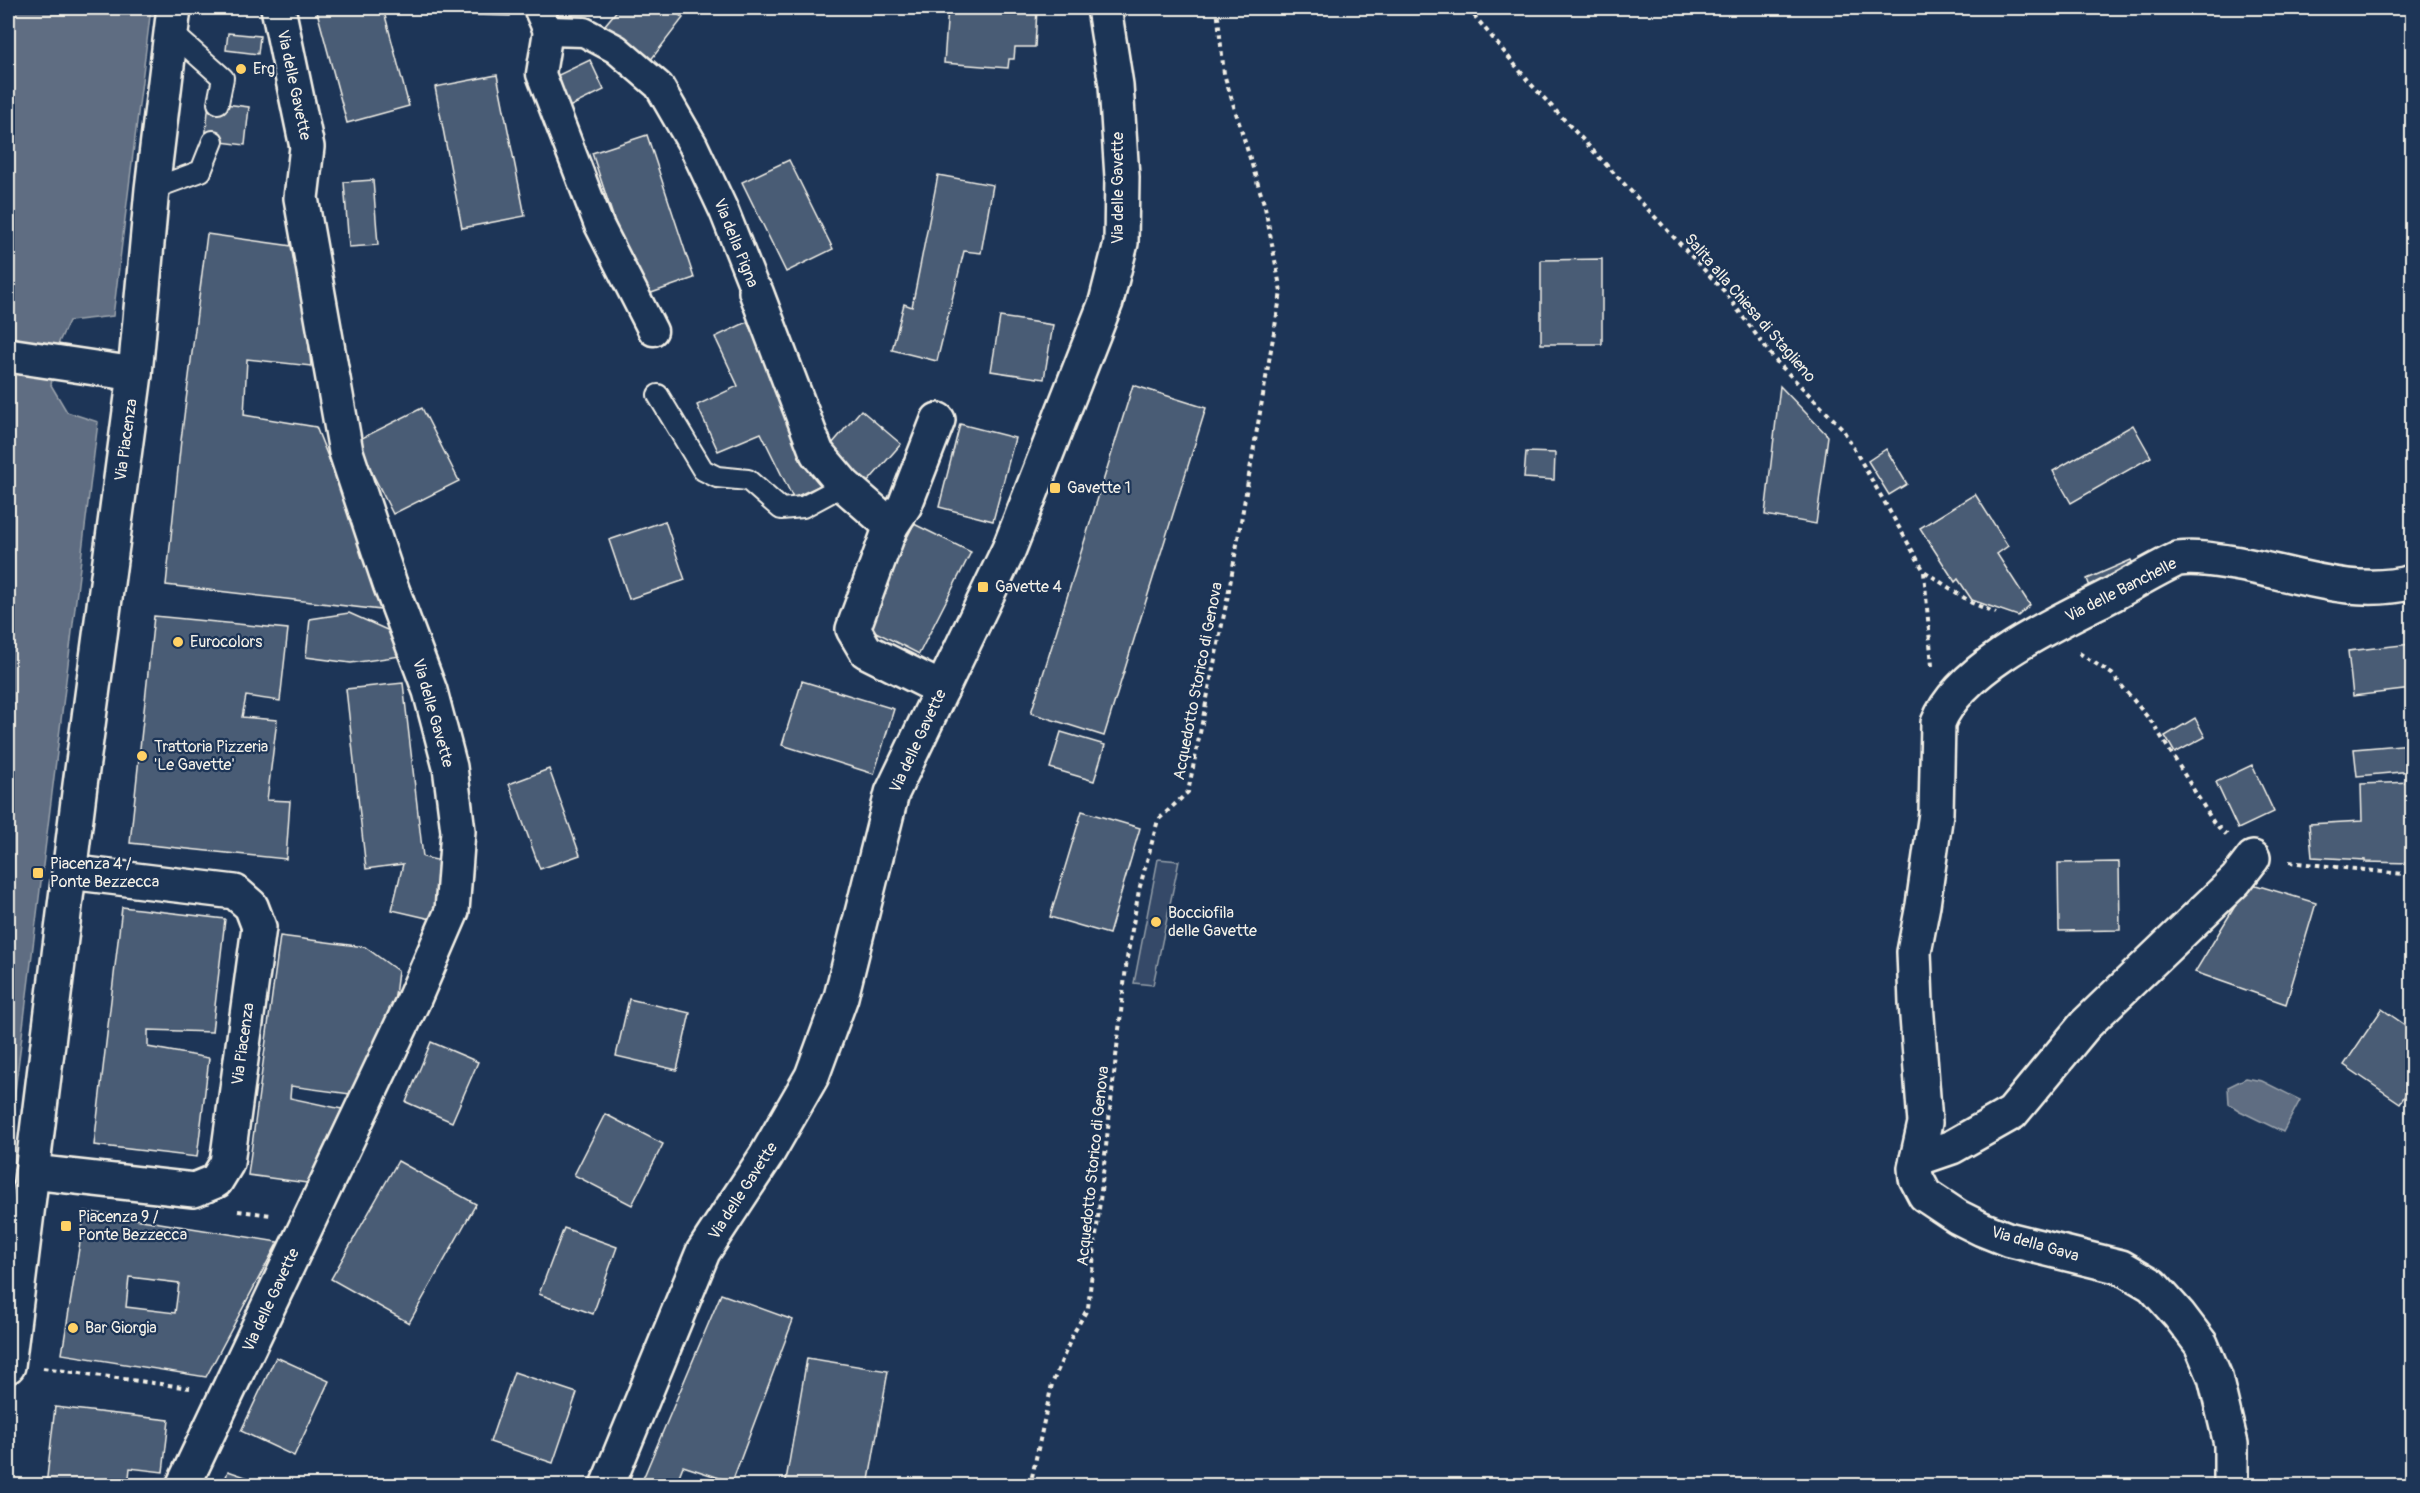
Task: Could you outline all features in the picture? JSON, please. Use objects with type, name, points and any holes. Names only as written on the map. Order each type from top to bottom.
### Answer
[{"type":"street","name":"Via delle Gavette","points":[[183,1485],[414,999],[452,911],[458,831],[450,767],[430,692],[345,452],[302,198],[307,147],[278,8]]},
{"type":"street","name":"Via delle Gavette","points":[[607,1485],[704,1252],[766,1156],[812,1076],[841,997],[892,794],[1009,549],[1106,302],[1120,243],[1122,177],[1116,85],[1104,8]]},
{"type":"street","name":"Via Piacenza","points":[[8,1364],[69,872],[127,372],[172,19]]},
{"type":"street","points":[[543,19],[541,74],[599,225],[653,331]]},
{"type":"street","name":"Via della Pigna","points":[[543,19],[584,32],[616,49],[659,86],[693,144],[724,211],[817,453],[844,486],[891,526]]},
{"type":"street","points":[[8,355],[127,372]]},
{"type":"street","points":[[938,420],[905,505],[891,526],[854,629],[866,651],[942,689]]},
{"type":"street","name":"Via delle Banchelle","points":[[1938,723],[1943,709],[1968,682],[2008,652],[2040,632],[2165,565],[2190,558],[2248,566],[2349,587],[2374,588],[2412,582]]},
{"type":"street","name":"Via della Gava","points":[[1938,723],[1936,813],[1914,952],[1914,984],[1925,1123],[1917,1159],[1916,1178],[1925,1195],[1958,1217],[2007,1239],[2121,1267],[2152,1286],[2179,1315],[2200,1344],[2215,1377],[2231,1444],[2232,1485]]},
{"type":"street","points":[[1917,1159],[1952,1148],[2012,1113],[2085,1025],[2236,880],[2253,858]]},
{"type":"street","name":"Via Piacenza","points":[[32,1172],[194,1190],[216,1181],[227,1162],[259,927],[251,906],[235,892],[69,872]]},
{"type":"lane","points":[[172,19],[223,78],[218,104]]},
{"type":"lane","points":[[152,189],[201,171],[213,141]]},
{"type":"lane","points":[[658,395],[703,470],[717,477],[748,480],[781,509],[803,507],[844,486]]},
{"type":"path","name":"Acquedotto Storico di Genova","points":[[1030,1485],[1052,1384],[1073,1335],[1088,1308],[1128,958],[1139,890],[1158,820],[1188,792],[1229,590],[1281,292],[1265,207],[1224,74],[1217,8]]},
{"type":"path","name":"Salita alla Chiesa di Staglieno","points":[[1468,8],[1529,82],[1724,291],[1774,359],[1842,428],[1924,571],[1972,603],[2040,632]]},
{"type":"path","points":[[1924,571],[1938,723]]},
{"type":"path","points":[[2076,651],[2112,674],[2154,725],[2214,823],[2253,858],[2412,875]]},
{"type":"path","points":[[8,1364],[227,1394]]},
{"type":"shaded area","points":[[8,8],[151,8],[113,316],[69,321],[59,342],[51,385],[67,412],[98,422],[8,1148]]},
{"type":"shaded area","name":"Bocciofila delle Gavette","points":[[1158,859],[1179,861],[1153,985],[1134,983]]},
{"type":"shaded area","points":[[2246,1078],[2262,1081],[2300,1100],[2283,1132],[2229,1104],[2228,1087]]},
{"type":"building","points":[[316,8],[383,8],[409,106],[347,123]]},
{"type":"building","points":[[436,8],[510,8],[510,16],[436,14]]},
{"type":"building","points":[[619,8],[670,8],[683,18],[650,61],[605,25]]},
{"type":"building","points":[[948,8],[1037,8],[1035,47],[1015,47],[1014,59],[1009,59],[1008,68],[944,63]]},
{"type":"building","points":[[228,33],[260,36],[258,54],[226,50]]},
{"type":"building","points":[[590,60],[604,90],[565,109],[550,79]]},
{"type":"building","points":[[497,75],[525,216],[462,228],[435,87]]},
{"type":"building","points":[[209,102],[249,107],[245,145],[205,140]]},
{"type":"building","points":[[647,135],[694,278],[640,297],[592,153]]},
{"type":"building","points":[[789,160],[833,249],[786,272],[742,182]]},
{"type":"building","points":[[938,175],[993,185],[981,253],[964,251],[937,361],[892,350],[904,304],[912,307]]},
{"type":"building","points":[[373,180],[378,245],[349,247],[344,182]]},
{"type":"building","points":[[207,234],[299,247],[311,366],[247,359],[244,415],[316,427],[390,611],[166,585],[181,440]]},
{"type":"building","points":[[1602,259],[1602,344],[1541,344],[1541,260]]},
{"type":"building","points":[[1000,317],[1053,325],[1044,379],[991,371]]},
{"type":"building","points":[[747,322],[825,483],[793,498],[761,433],[718,451],[697,405],[738,386],[715,337]]},
{"type":"building","points":[[1133,385],[1206,408],[1104,736],[1031,713]]},
{"type":"building","points":[[1780,386],[1828,436],[1816,524],[1765,515]]},
{"type":"building","points":[[422,408],[459,481],[393,514],[356,441]]},
{"type":"building","points":[[861,410],[901,444],[866,484],[826,451]]},
{"type":"building","points":[[960,424],[1015,438],[993,521],[939,507]]},
{"type":"building","points":[[2133,425],[2151,457],[2071,503],[2053,471]]},
{"type":"building","points":[[1886,449],[1907,484],[1889,495],[1868,461]]},
{"type":"building","points":[[1526,452],[1555,453],[1554,480],[1524,478]]},
{"type":"building","points":[[1975,494],[2008,546],[1997,554],[2030,605],[2018,616],[1972,600],[1958,579],[1955,582],[1920,528]]},
{"type":"building","points":[[665,521],[685,580],[629,599],[609,540]]},
{"type":"building","points":[[914,524],[971,552],[919,654],[862,625]]},
{"type":"building","points":[[2131,560],[2138,574],[2093,594],[2087,579]]},
{"type":"building","points":[[349,613],[387,630],[397,629],[408,655],[351,663],[306,657],[310,619]]},
{"type":"building","points":[[154,616],[288,629],[280,701],[246,696],[242,717],[277,720],[267,800],[290,801],[286,859],[130,843]]},
{"type":"building","points":[[2411,644],[2412,689],[2353,696],[2348,651]]},
{"type":"building","points":[[802,681],[894,709],[874,774],[782,745]]},
{"type":"building","points":[[403,683],[423,857],[454,864],[440,921],[392,910],[403,864],[366,869],[346,689]]},
{"type":"building","points":[[2195,718],[2205,737],[2175,753],[2165,736]]},
{"type":"building","points":[[1061,732],[1105,745],[1094,781],[1050,768]]},
{"type":"building","points":[[2412,744],[2412,771],[2357,776],[2354,749]]},
{"type":"building","points":[[2252,765],[2274,812],[2238,829],[2216,782]]},
{"type":"building","points":[[549,769],[580,855],[540,869],[509,784]]},
{"type":"building","points":[[2412,782],[2412,863],[2365,862],[2365,860],[2312,857],[2309,824],[2362,821],[2361,784]]},
{"type":"building","points":[[1082,811],[1140,828],[1109,934],[1050,917]]},
{"type":"building","points":[[2119,862],[2120,930],[2059,931],[2058,863]]},
{"type":"building","points":[[2249,883],[2316,903],[2286,1004],[2195,972]]},
{"type":"building","points":[[122,907],[225,919],[212,1032],[148,1030],[148,1047],[209,1058],[197,1157],[94,1145]]},
{"type":"building","points":[[280,936],[365,947],[398,971],[394,1004],[350,1094],[291,1086],[290,1098],[342,1109],[307,1183],[248,1175]]},
{"type":"building","points":[[629,999],[690,1013],[677,1070],[616,1056]]},
{"type":"building","points":[[2382,1009],[2412,1030],[2412,1085],[2400,1103],[2344,1065]]},
{"type":"building","points":[[431,1042],[478,1062],[452,1122],[406,1102]]},
{"type":"building","points":[[605,1114],[663,1144],[632,1205],[574,1175]]},
{"type":"building","points":[[398,1161],[476,1204],[409,1323],[331,1279]]},
{"type":"building","points":[[85,1211],[278,1242],[206,1377],[62,1354]],"holes":[[[129,1277],[179,1283],[175,1313],[126,1307]]]},
{"type":"building","points":[[564,1228],[617,1247],[593,1314],[539,1294]]},
{"type":"building","points":[[721,1294],[793,1320],[732,1482],[683,1466],[675,1486],[655,1486],[642,1481]]},
{"type":"building","points":[[276,1357],[329,1381],[294,1456],[241,1431]]},
{"type":"building","points":[[807,1358],[888,1371],[868,1486],[785,1486]]},
{"type":"building","points":[[514,1372],[577,1393],[553,1463],[490,1442]]},
{"type":"building","points":[[55,1407],[169,1420],[163,1472],[130,1468],[128,1486],[46,1486]]},
{"type":"building","points":[[228,1471],[272,1486],[223,1486]]},
{"type":"place","name":"Erg","points":[[241,69]]},
{"type":"place","name":"Gavette 1","points":[[1055,488]]},
{"type":"place","name":"Gavette 4","points":[[983,587]]},
{"type":"place","name":"Eurocolors","points":[[178,642]]},
{"type":"place","name":"Trattoria Pizzeria 'Le Gavette'","points":[[142,756]]},
{"type":"place","name":"Piacenza 4 / Ponte Bezzecca","points":[[38,873]]},
{"type":"place","name":"Bocciofila delle Gavette","points":[[1156,922]]},
{"type":"place","name":"Piacenza 9 / Ponte Bezzecca","points":[[66,1226]]},
{"type":"place","name":"Bar Giorgia","points":[[73,1328]]}]
